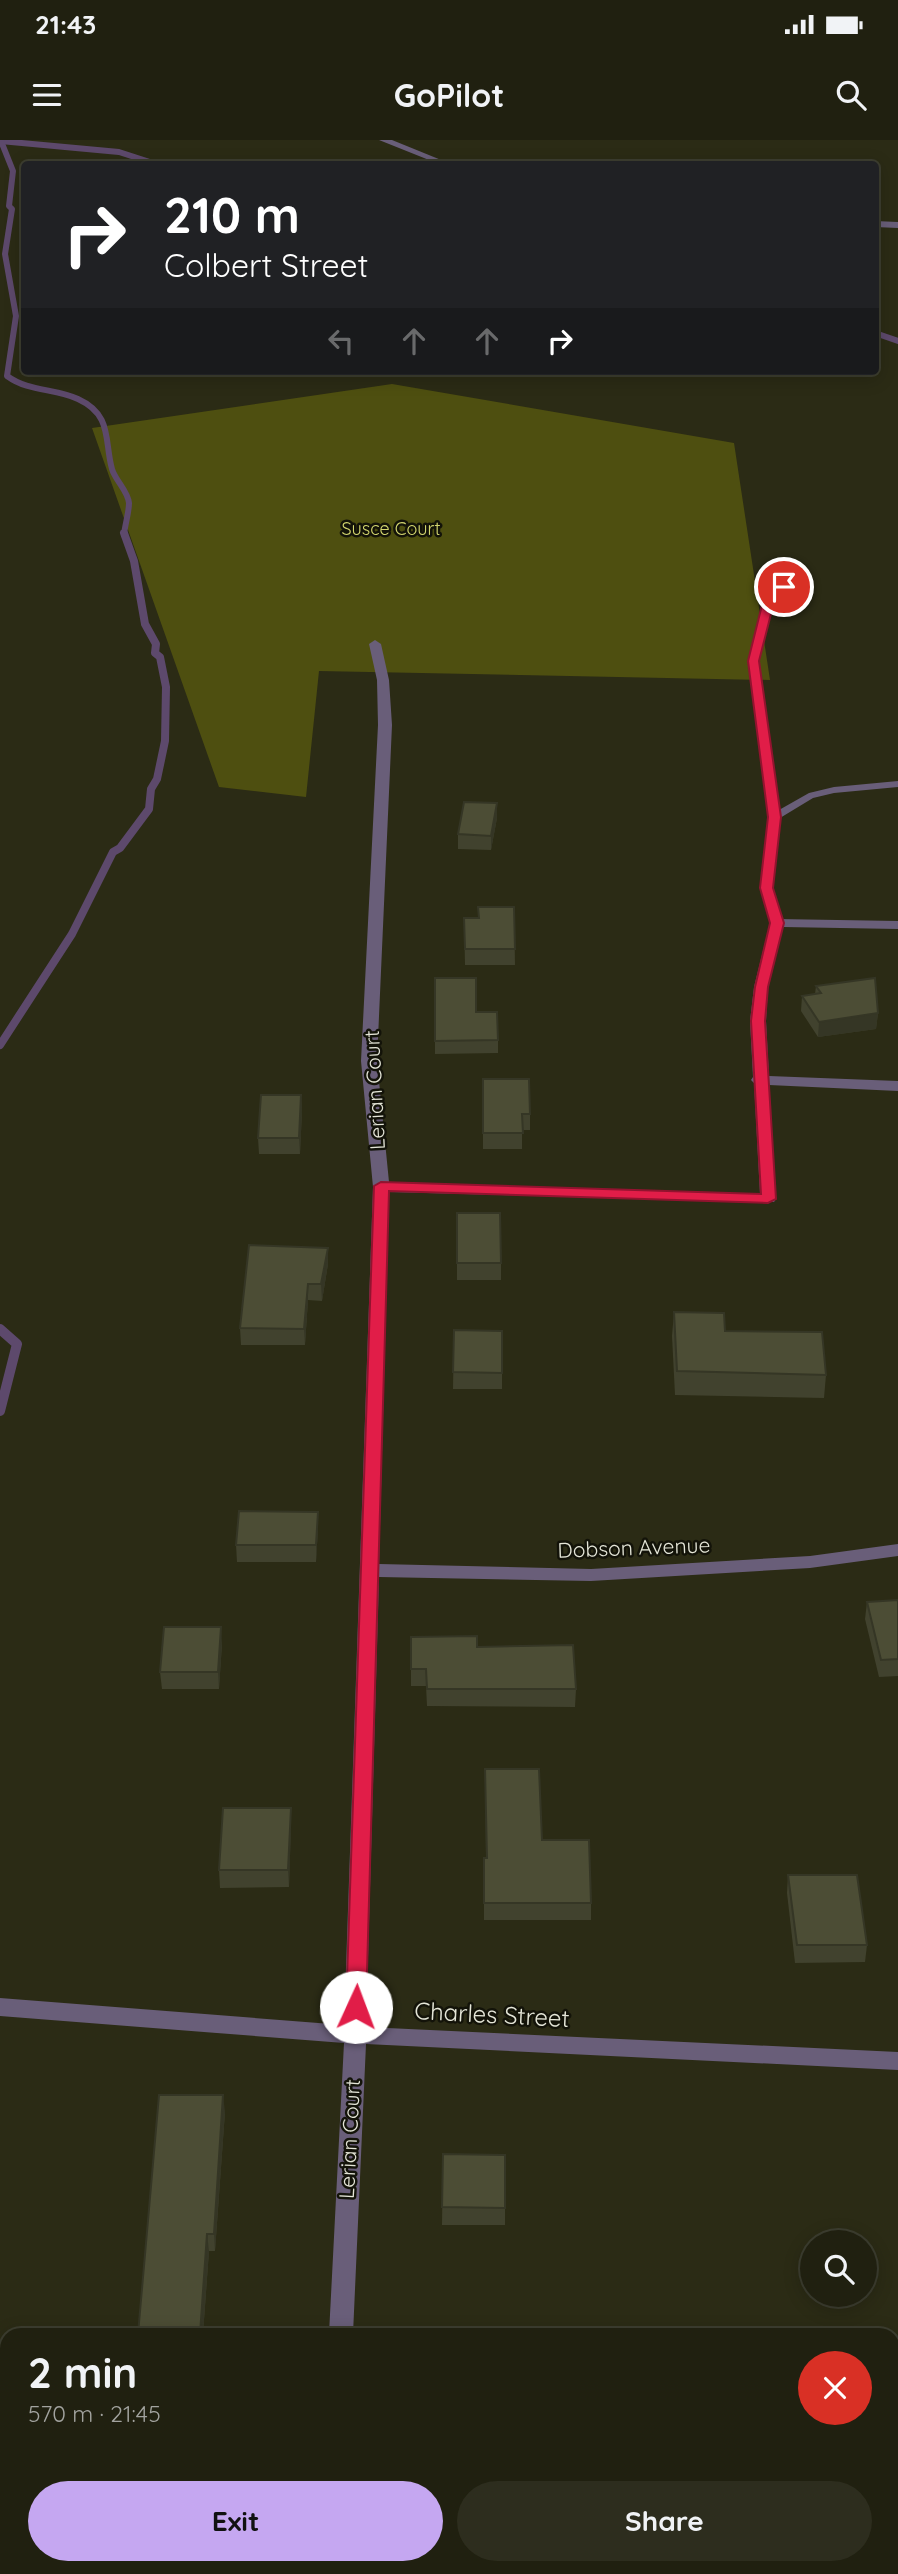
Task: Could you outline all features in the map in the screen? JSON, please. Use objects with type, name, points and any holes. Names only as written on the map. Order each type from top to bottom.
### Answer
[{"type":"street","points":[[384,140],[438,161]]},
{"type":"street","points":[[879,223],[898,225]]},
{"type":"street","name":"Lerian Court","points":[[341,2328],[355,2035],[381,1186],[369,1061],[385,725],[383,680],[375,644]]},
{"type":"street","points":[[381,1186],[768,1199],[759,1080],[758,1021],[761,987],[777,923],[898,925]]},
{"type":"street","points":[[759,1080],[898,1086]]},
{"type":"street","name":"Dobson Avenue","points":[[370,1570],[591,1575],[810,1562],[898,1550]]},
{"type":"street","name":"Charles Street","points":[[0,2007],[355,2035],[898,2061]]},
{"type":"lane","points":[[777,923],[766,888],[775,817],[753,661],[769,601],[784,587]]},
{"type":"lane","points":[[775,817],[809,796],[834,790],[898,784]]},
{"type":"green space","name":"Susce Court","points":[[392,384],[734,443],[770,680],[319,671],[306,797],[219,787],[92,428]]},
{"type":"building","points":[[464,802],[497,803],[491,836],[458,834]]},
{"type":"building","points":[[478,907],[514,907],[515,949],[465,949],[464,918],[479,918]]},
{"type":"building","points":[[435,978],[476,978],[476,1012],[497,1012],[498,1040],[435,1041]]},
{"type":"building","points":[[875,978],[878,1013],[819,1022],[802,996],[821,993],[816,986]]},
{"type":"building","points":[[483,1079],[529,1079],[530,1114],[522,1114],[523,1133],[483,1133]]},
{"type":"building","points":[[261,1095],[301,1095],[299,1138],[258,1138]]},
{"type":"building","points":[[457,1213],[500,1213],[501,1263],[457,1263]]},
{"type":"building","points":[[249,1245],[328,1248],[321,1284],[308,1284],[304,1329],[240,1328]]},
{"type":"building","points":[[674,1312],[724,1313],[725,1331],[822,1332],[826,1375],[677,1371]]},
{"type":"building","points":[[454,1330],[502,1331],[502,1373],[453,1372]]},
{"type":"building","points":[[239,1511],[318,1512],[316,1545],[236,1545]]},
{"type":"building","points":[[898,1600],[898,1659],[881,1660],[867,1602]]},
{"type":"building","points":[[164,1627],[221,1627],[218,1672],[160,1672]]},
{"type":"building","points":[[477,1636],[477,1647],[573,1645],[576,1689],[427,1689],[426,1669],[411,1669],[411,1637]]},
{"type":"building","points":[[485,1769],[539,1769],[542,1840],[589,1840],[591,1903],[484,1903],[484,1858],[487,1858]]},
{"type":"building","points":[[223,1808],[291,1808],[288,1870],[219,1870]]},
{"type":"building","points":[[788,1875],[857,1875],[867,1945],[797,1945]]},
{"type":"building","points":[[159,2095],[223,2095],[214,2234],[207,2234],[200,2328],[139,2328]]},
{"type":"building","points":[[443,2154],[505,2155],[505,2208],[442,2207]]},
{"type":"waterway","points":[[1,141],[119,152],[147,161]]},
{"type":"waterway","points":[[1,141],[13,171],[9,206],[12,209],[5,254],[16,316],[7,376],[24,385],[78,399],[97,413],[105,430],[112,469],[128,499],[124,534]]},
{"type":"waterway","points":[[879,334],[898,341]]},
{"type":"waterway","points":[[0,1045],[72,934],[113,852],[120,848],[149,809],[151,789],[157,779],[165,741],[166,687],[160,657],[155,653],[156,644],[145,624],[134,561],[124,534]]},
{"type":"waterway","points":[[0,1329],[17,1344],[0,1411]]},
{"type":"route","points":[[356,2007],[381,1186],[768,1199],[759,1080],[758,1021],[761,987],[777,923],[766,888],[775,817],[753,661],[769,601],[784,587]]}]
